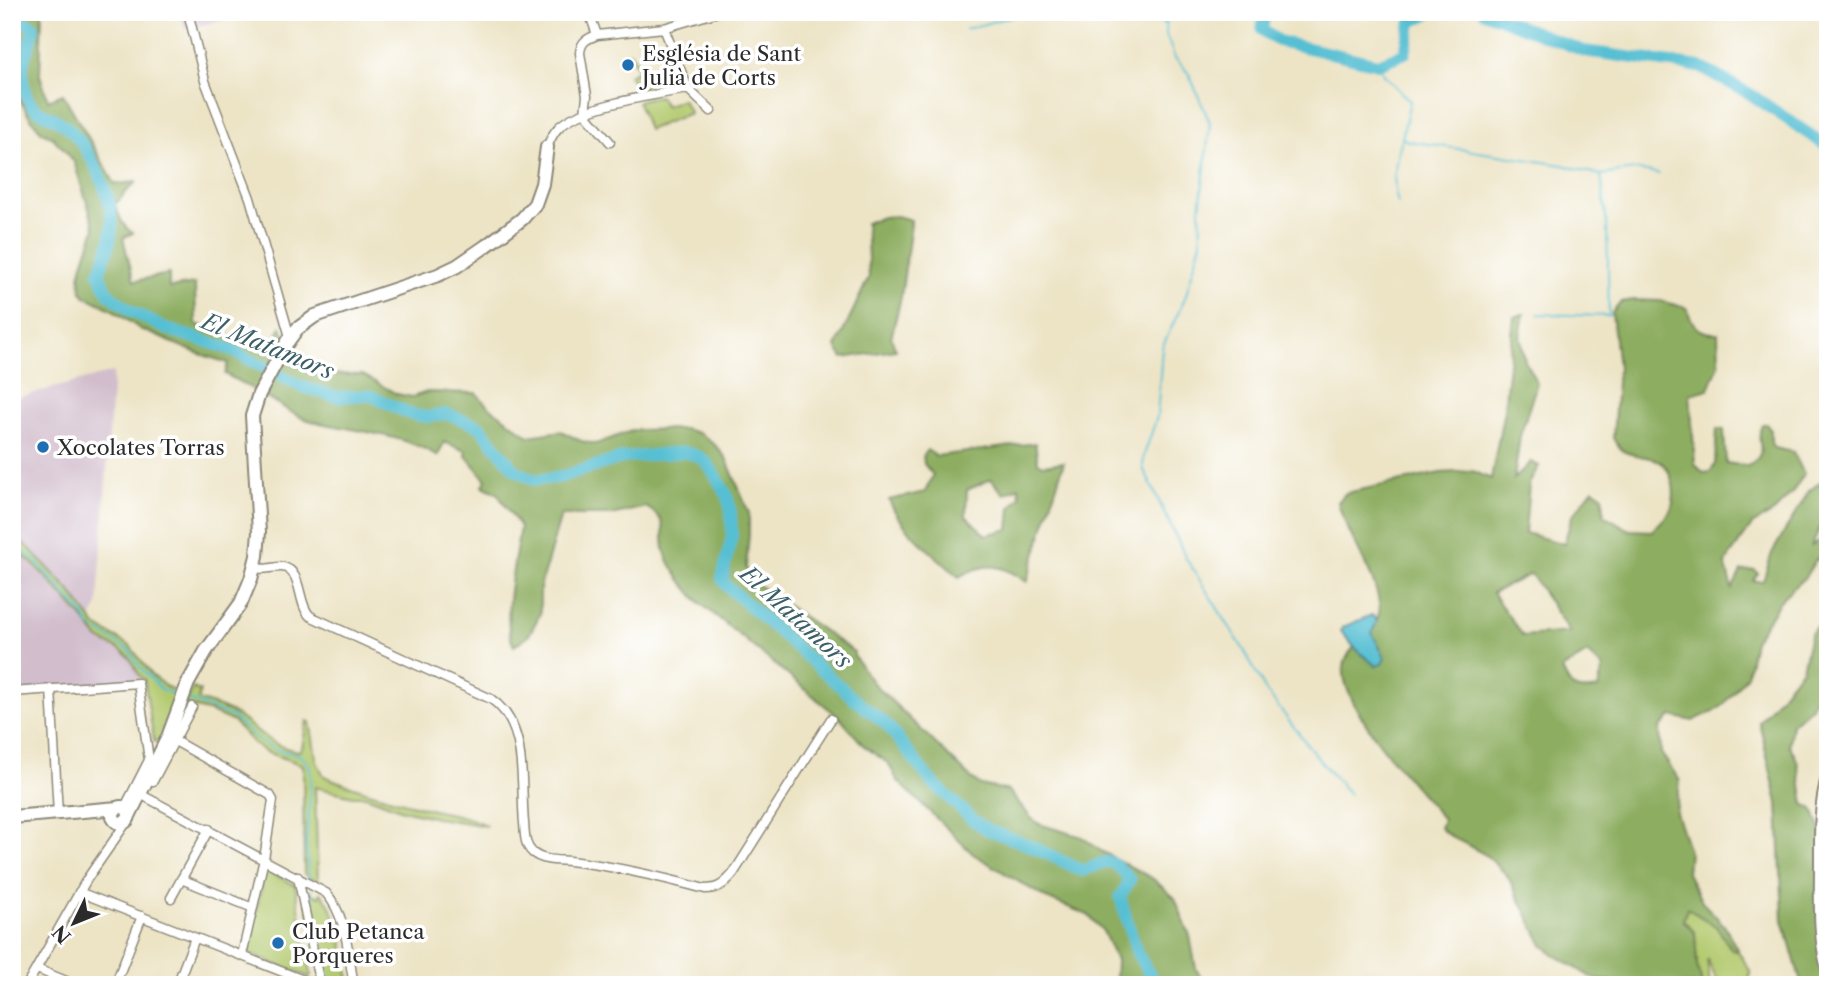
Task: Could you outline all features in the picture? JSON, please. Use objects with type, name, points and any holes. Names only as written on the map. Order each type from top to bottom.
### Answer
[{"type":"street","points":[[188,12],[205,81],[250,198],[283,313],[288,341]]},
{"type":"street","points":[[589,12],[597,35]]},
{"type":"street","points":[[610,142],[585,113],[587,96],[581,47],[586,39],[597,35],[664,28],[718,12]]},
{"type":"street","points":[[664,28],[688,89],[711,111]]},
{"type":"street","points":[[122,817],[135,807],[141,796],[185,707],[184,693],[200,661],[241,603],[255,568],[259,532],[251,421],[259,394],[288,341],[306,322],[329,310],[438,275],[457,266],[522,219],[535,204],[542,184],[547,147],[559,126],[585,113],[636,98],[688,89]]},
{"type":"street","points":[[283,313],[306,322]]},
{"type":"street","points":[[255,568],[288,569],[295,575],[303,606],[310,616],[491,699],[502,707],[512,720],[519,750],[525,840],[533,853],[546,859],[593,864],[705,889],[716,889],[733,874],[831,719]]},
{"type":"street","points":[[12,692],[138,683],[149,760],[122,817],[27,985]]},
{"type":"street","points":[[51,689],[58,814]]},
{"type":"street","points":[[171,738],[270,795],[273,800],[264,859],[242,955]]},
{"type":"street","points":[[1828,778],[1822,812],[1821,878],[1822,939],[1828,969]]},
{"type":"street","points":[[141,796],[209,829],[326,893],[338,910],[354,985]]},
{"type":"street","points":[[12,817],[95,811],[122,817]]},
{"type":"street","points":[[170,898],[209,829]]},
{"type":"street","points":[[298,877],[318,985]]},
{"type":"street","points":[[181,879],[253,908]]},
{"type":"street","points":[[79,892],[318,985]]},
{"type":"street","points":[[115,985],[142,916]]},
{"type":"street","points":[[177,985],[195,937]]},
{"type":"street","points":[[37,969],[76,985]]},
{"type":"shaded area","points":[[181,12],[254,12],[185,29]]},
{"type":"shaded area","points":[[113,372],[98,605],[91,619],[81,604],[35,555],[12,537],[12,399]]},
{"type":"shaded area","points":[[12,548],[43,576],[90,629],[131,659],[142,677],[138,683],[12,692]]},
{"type":"green space","points":[[12,12],[42,12],[40,75],[48,100],[63,94],[115,184],[137,182],[115,204],[124,224],[133,233],[123,238],[134,281],[169,274],[169,288],[195,284],[196,324],[254,345],[260,340],[274,341],[281,327],[285,336],[256,391],[225,374],[228,363],[140,329],[81,291],[80,273],[95,228],[74,162],[52,137],[42,132],[31,119],[12,87]]},
{"type":"green space","points":[[630,52],[650,80],[645,83],[649,94],[641,95],[629,75],[639,70],[632,59],[624,56]]},
{"type":"green space","points":[[659,96],[665,106],[682,99],[690,113],[648,130],[638,102]]},
{"type":"green space","points":[[897,216],[911,220],[911,224],[901,297],[891,338],[896,350],[843,358],[836,347],[869,277],[866,223],[883,217]]},
{"type":"green space","points":[[1661,301],[1687,308],[1697,328],[1718,333],[1719,364],[1709,389],[1690,394],[1695,464],[1703,473],[1710,472],[1715,464],[1717,429],[1724,430],[1726,463],[1748,466],[1761,452],[1760,431],[1762,424],[1766,424],[1771,430],[1771,443],[1774,448],[1793,452],[1804,474],[1792,493],[1775,511],[1752,525],[1725,563],[1732,589],[1741,571],[1755,570],[1758,574],[1753,581],[1763,581],[1772,553],[1809,491],[1828,476],[1828,510],[1811,547],[1828,534],[1828,563],[1817,558],[1805,577],[1783,597],[1754,641],[1747,675],[1723,705],[1693,721],[1671,716],[1660,728],[1661,753],[1680,781],[1676,813],[1689,851],[1687,873],[1702,902],[1724,925],[1738,951],[1732,950],[1717,927],[1687,908],[1683,920],[1695,933],[1697,965],[1702,985],[1644,985],[1594,979],[1543,945],[1507,875],[1486,855],[1440,828],[1443,819],[1382,747],[1354,703],[1346,684],[1344,667],[1347,656],[1354,647],[1376,666],[1380,648],[1371,633],[1378,616],[1379,601],[1370,573],[1338,502],[1346,493],[1440,473],[1473,471],[1491,479],[1504,410],[1514,317],[1524,314],[1520,336],[1525,361],[1537,383],[1520,436],[1514,479],[1531,462],[1539,466],[1529,484],[1525,533],[1564,544],[1572,516],[1593,489],[1603,496],[1604,515],[1630,530],[1652,531],[1668,514],[1674,497],[1672,481],[1666,467],[1654,459],[1626,452],[1613,438],[1618,368],[1612,313],[1621,302]],"holes":[[[1531,574],[1569,632],[1523,636],[1492,593]],[[1587,653],[1603,668],[1598,689],[1584,691],[1571,686],[1562,669]]]},
{"type":"green space","points":[[285,354],[325,374],[363,375],[397,394],[412,397],[427,392],[476,393],[487,405],[529,436],[561,431],[581,441],[596,444],[634,430],[685,429],[701,434],[726,458],[749,513],[746,567],[748,576],[854,652],[873,683],[972,779],[981,785],[1009,791],[1039,824],[1082,837],[1101,851],[1152,878],[1175,898],[1190,936],[1196,969],[1206,985],[1115,985],[1116,960],[1103,931],[1088,915],[1046,898],[973,854],[897,780],[889,764],[864,746],[840,718],[699,602],[672,568],[664,547],[660,518],[646,507],[611,515],[561,515],[540,587],[540,614],[529,635],[514,646],[508,621],[520,527],[497,493],[483,486],[486,480],[466,456],[466,451],[444,442],[438,456],[392,437],[298,416],[262,395]]},
{"type":"green space","points":[[1035,443],[1038,462],[1043,465],[1064,462],[1027,582],[1010,571],[994,567],[978,568],[959,577],[919,542],[902,522],[889,500],[925,492],[933,475],[924,464],[923,455],[927,450],[936,456]],"holes":[[[991,479],[1004,494],[1019,487],[1020,497],[1011,507],[1009,529],[986,535],[966,516],[967,490]]]},
{"type":"green space","points":[[12,537],[28,547],[70,591],[96,626],[130,646],[152,675],[179,693],[160,744],[154,741],[144,679],[129,657],[98,638],[84,619],[29,560],[12,548]]},
{"type":"green space","points":[[1828,626],[1827,670],[1811,707],[1792,724],[1789,744],[1797,760],[1804,804],[1813,809],[1828,851],[1828,985],[1802,985],[1783,920],[1778,803],[1759,722],[1802,669],[1810,635],[1816,627]]},
{"type":"green space","points":[[193,688],[200,691],[198,700],[244,720],[273,742],[289,749],[299,751],[302,748],[307,721],[310,722],[317,762],[324,776],[487,826],[437,818],[403,810],[366,796],[353,796],[315,787],[318,882],[304,874],[303,765],[266,752],[255,745],[234,722],[185,705]]},
{"type":"green space","name":"Club Petanca Porqueres","points":[[267,870],[295,885],[311,975],[309,977],[248,952]]},
{"type":"green space","points":[[304,890],[319,897],[321,893],[334,913],[350,985],[323,985]]},
{"type":"green space","points":[[1687,908],[1717,927],[1732,950],[1738,951],[1750,971],[1750,985],[1719,985],[1707,959],[1710,985],[1702,985],[1697,965],[1695,933],[1683,920]]},
{"type":"water","points":[[1372,615],[1377,621],[1372,633],[1385,658],[1382,664],[1376,666],[1354,647],[1341,631],[1343,627]]},
{"type":"waterway","points":[[966,29],[1027,12]]},
{"type":"waterway","points":[[1111,12],[1116,24]]},
{"type":"waterway","points":[[1140,12],[1164,24]]},
{"type":"waterway","points":[[1165,12],[1166,35],[1175,58],[1189,74],[1210,123],[1200,209],[1201,242],[1185,298],[1162,348],[1157,417],[1144,455],[1143,468],[1187,560],[1244,650],[1266,691],[1349,794]]},
{"type":"waterway","points":[[1265,12],[1262,30],[1278,41],[1378,64],[1405,53],[1411,22],[1432,12]]},
{"type":"waterway","points":[[1484,12],[1584,51],[1700,67],[1750,94],[1828,147]]},
{"type":"waterway","name":"El Matamors","points":[[12,14],[34,27],[23,67],[28,99],[34,108],[62,123],[72,132],[90,156],[103,185],[112,227],[99,273],[108,293],[131,311],[164,328],[229,349],[302,387],[338,397],[369,395],[410,414],[426,417],[447,414],[479,426],[515,470],[534,480],[557,478],[622,458],[685,452],[700,457],[708,464],[727,495],[731,512],[732,536],[722,579],[728,587],[887,725],[931,781],[974,821],[988,830],[1026,844],[1083,871],[1108,862],[1118,866],[1130,880],[1120,897],[1137,953],[1156,985]]},
{"type":"waterway","points":[[1378,64],[1385,76],[1410,101],[1402,138],[1408,141],[1563,165],[1601,175],[1634,170],[1659,174]]},
{"type":"waterway","points":[[1398,203],[1395,171],[1402,139]]},
{"type":"waterway","points":[[1538,314],[1609,316],[1607,226],[1601,175]]},
{"type":"waterway","points":[[12,542],[33,559],[61,589],[84,615],[89,626],[129,650],[140,667],[162,690],[176,695]]},
{"type":"waterway","points":[[189,700],[233,717],[258,740],[276,750],[300,755],[309,764],[311,778],[306,843],[309,881]]},
{"type":"waterway","points":[[311,890],[329,985]]},
{"type":"place","name":"Església de Sant Julià de Corts","points":[[628,65]]},
{"type":"place","name":"Xocolates Torras","points":[[43,447]]},
{"type":"place","name":"Club Petanca Porqueres","points":[[278,943]]}]
